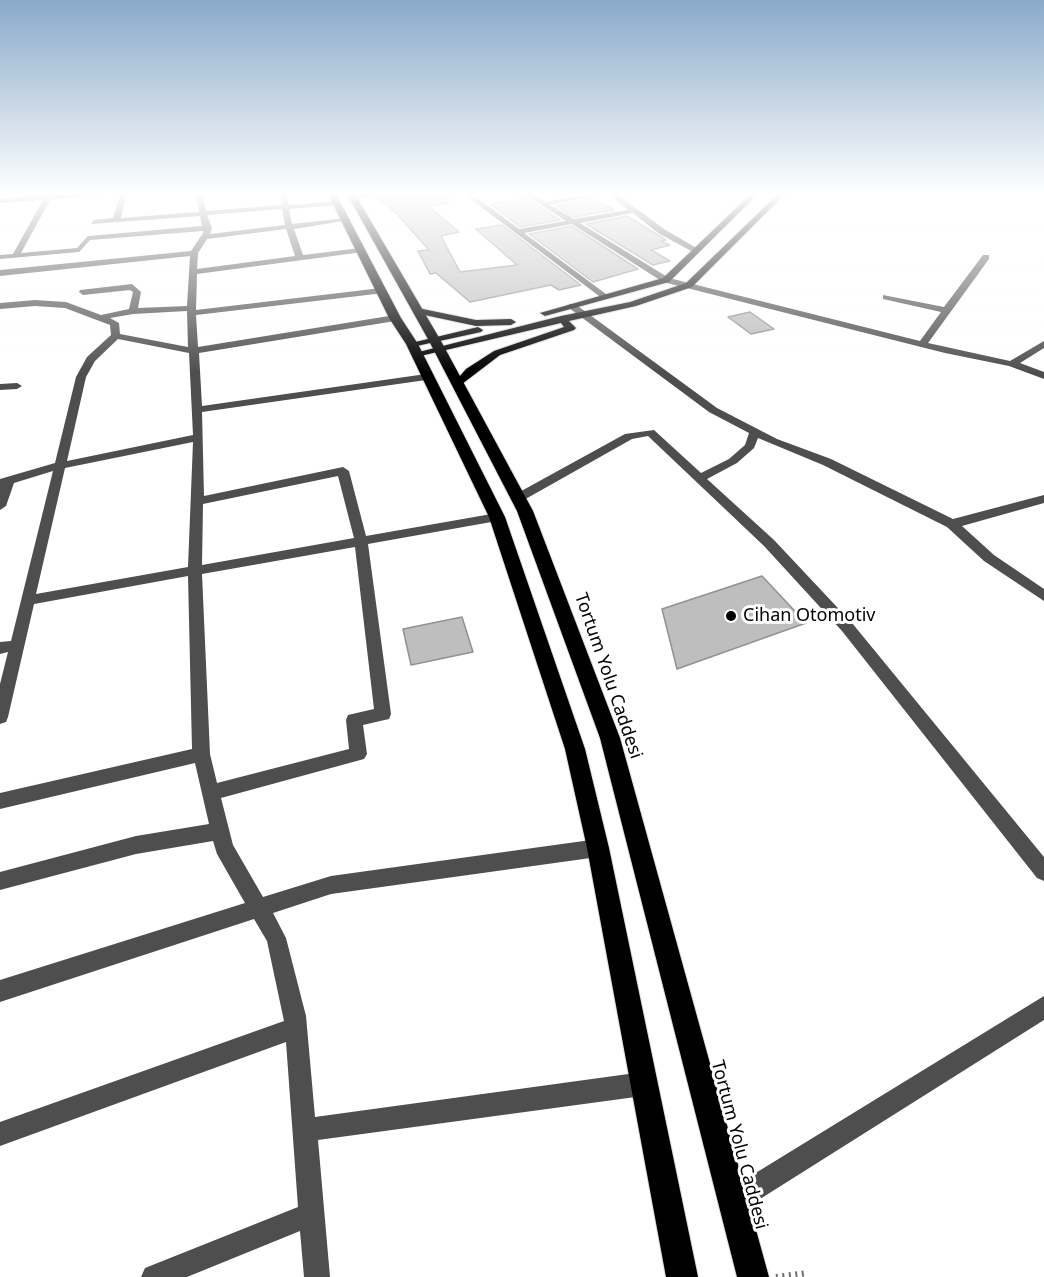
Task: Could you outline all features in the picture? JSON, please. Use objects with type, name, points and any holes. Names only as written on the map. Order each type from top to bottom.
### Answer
[{"type":"highway","points":[[362,254],[395,318],[414,349],[497,517],[575,748],[598,848],[682,1277]]},
{"type":"highway","name":"Tortum Yolu Caddesi","points":[[379,254],[418,311],[438,346],[518,498],[610,738],[753,1277]]},
{"type":"main road","points":[[438,346],[511,322],[666,280],[692,254]]},
{"type":"main road","points":[[414,349],[586,316],[659,297],[689,285],[721,254]]},
{"type":"main road","points":[[418,311],[476,323],[511,322]]},
{"type":"main road","points":[[458,384],[470,371],[497,353],[571,328],[561,319]]},
{"type":"street","points":[[0,257],[38,254]]},
{"type":"street","points":[[70,266],[77,254]]},
{"type":"street","points":[[0,273],[70,266],[85,273],[191,254]]},
{"type":"street","points":[[194,254],[191,311],[199,437],[195,571],[201,754],[224,848],[276,938],[296,1028],[317,1277]]},
{"type":"street","points":[[298,254],[300,258]]},
{"type":"street","points":[[194,272],[333,254]]},
{"type":"street","points":[[547,254],[606,297]]},
{"type":"street","points":[[622,254],[666,280],[1012,364],[1044,376]]},
{"type":"street","points":[[922,344],[986,257]]},
{"type":"street","points":[[83,292],[85,273]]},
{"type":"street","points":[[66,305],[83,292],[132,287],[137,292],[133,311]]},
{"type":"street","points":[[104,317],[133,311],[191,311],[381,291]]},
{"type":"street","points":[[886,297],[945,310]]},
{"type":"street","points":[[0,306],[35,303],[66,305],[104,317],[114,323],[116,336]]},
{"type":"street","points":[[572,306],[696,399],[754,431],[827,462],[952,524],[990,558],[1044,596]]},
{"type":"street","points":[[116,336],[194,351],[395,318]]},
{"type":"street","points":[[0,717],[81,377],[91,359],[116,336]]},
{"type":"street","points":[[1012,364],[1044,344]]},
{"type":"street","points":[[197,410],[426,377]]},
{"type":"street","points":[[0,387],[17,386]]},
{"type":"street","points":[[699,478],[734,460],[750,446],[754,431]]},
{"type":"street","points":[[518,498],[629,436],[650,432],[769,543],[847,627],[1044,872]]},
{"type":"street","points":[[0,506],[4,482],[58,466],[199,437]]},
{"type":"street","points":[[197,501],[343,471],[361,541],[383,714],[354,720],[358,754],[210,793]]},
{"type":"street","points":[[952,524],[1044,499]]},
{"type":"street","points":[[29,600],[497,517]]},
{"type":"street","points":[[0,648],[18,645]]},
{"type":"street","points":[[0,801],[201,754]]},
{"type":"street","points":[[0,881],[136,845],[220,831]]},
{"type":"street","points":[[0,991],[331,885],[598,848]]},
{"type":"street","points":[[732,1202],[1044,1007]]},
{"type":"street","points":[[0,1134],[296,1028]]},
{"type":"street","points":[[305,1130],[643,1084]]},
{"type":"street","points":[[154,1277],[312,1214]]},
{"type":"path","points":[[775,1277],[807,1273]]},
{"type":"building","points":[[419,254],[450,254],[460,272],[517,265],[504,254],[540,254],[581,285],[559,290],[551,285],[470,302],[436,273],[430,274]]},
{"type":"building","points":[[555,254],[614,254],[638,269],[593,282]]},
{"type":"building","points":[[634,254],[657,254],[670,261],[653,265]]},
{"type":"building","points":[[750,312],[774,329],[751,334],[728,317]]},
{"type":"building","name":"Cihan Otomotiv","points":[[762,576],[806,623],[677,669],[662,609]]},
{"type":"building","points":[[462,617],[473,652],[411,665],[403,629]]},
{"type":"place","name":"Cihan Otomotiv","points":[[731,616]]}]
